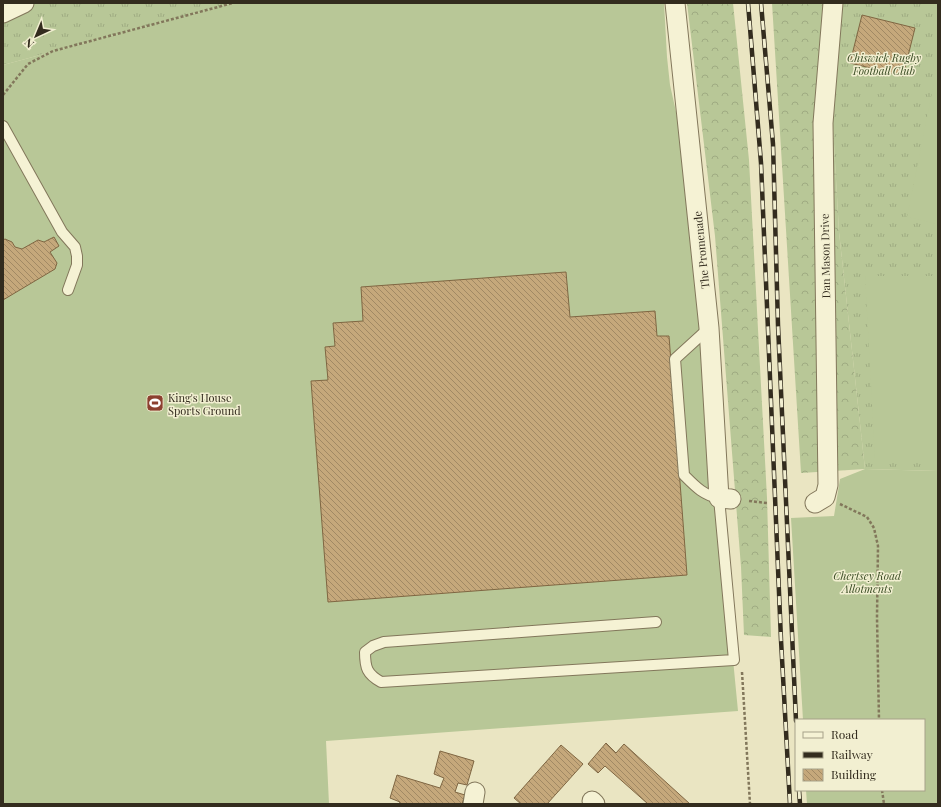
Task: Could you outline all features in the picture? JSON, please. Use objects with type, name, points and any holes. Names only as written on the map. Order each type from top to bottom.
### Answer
[{"type":"street","points":[[3,13],[24,3]]},
{"type":"street","name":"The Promenade","points":[[675,3],[709,328],[725,499]]},
{"type":"street","name":"Dan Mason Drive","points":[[820,500],[828,485],[823,122],[833,3]]},
{"type":"lane","points":[[3,126],[62,232],[75,247],[78,256],[77,265],[68,290]]},
{"type":"lane","points":[[656,622],[384,642],[373,646],[365,652],[365,661],[367,670],[375,678],[382,682],[734,660],[725,499],[709,496],[695,486],[684,475],[675,359],[709,328]]},
{"type":"path","points":[[3,95],[28,64],[53,51],[233,3]]},
{"type":"path","points":[[820,500],[867,516],[874,528],[878,546],[877,617],[879,719]]},
{"type":"path","points":[[882,791],[884,804]]},
{"type":"green space","points":[[3,3],[233,3],[3,65]]},
{"type":"green space","points":[[233,3],[664,3],[670,85],[683,143],[738,711],[326,741],[329,804],[3,804],[3,65]]},
{"type":"green space","points":[[687,3],[733,3],[749,160],[767,498],[771,637],[744,635],[741,567],[715,236]]},
{"type":"green space","points":[[772,3],[826,3],[839,232],[865,469],[801,473]]},
{"type":"green space","name":"Chiswick Rugby Football Club","points":[[826,3],[938,3],[938,471],[865,469],[839,232]]},
{"type":"green space","points":[[938,63],[938,224],[907,217]]},
{"type":"green space","points":[[865,276],[938,276],[938,458],[875,458]]},
{"type":"green space","name":"Chertsey Road Allotments","points":[[865,469],[938,471],[938,804],[807,804],[806,791],[925,791],[925,719],[803,719],[791,518],[834,516],[840,479]]},
{"type":"building","points":[[862,15],[915,28],[903,76],[850,63]]},
{"type":"building","points":[[54,237],[59,246],[50,252],[57,263],[55,269],[3,300],[3,240],[5,239],[12,242],[15,247],[22,249],[38,240],[44,242]]},
{"type":"building","points":[[566,272],[570,317],[655,311],[657,336],[669,336],[687,575],[328,602],[311,381],[328,380],[325,347],[335,346],[333,323],[363,321],[361,287]]},
{"type":"building","points":[[606,743],[616,753],[624,744],[690,804],[648,804],[605,766],[598,773],[588,764]]},
{"type":"building","points":[[561,745],[583,764],[547,804],[521,804],[514,798]]},
{"type":"building","points":[[440,751],[474,761],[467,785],[458,783],[455,792],[465,795],[462,804],[399,804],[400,802],[390,798],[397,775],[440,788],[444,778],[434,774]]},
{"type":"railway","points":[[748,3],[761,163],[781,640],[790,804]]},
{"type":"railway","points":[[761,3],[773,144],[778,325],[796,719]]},
{"type":"railway","points":[[799,791],[800,804]]},
{"type":"place","name":"King's House Sports Ground","points":[[155,403]]}]
